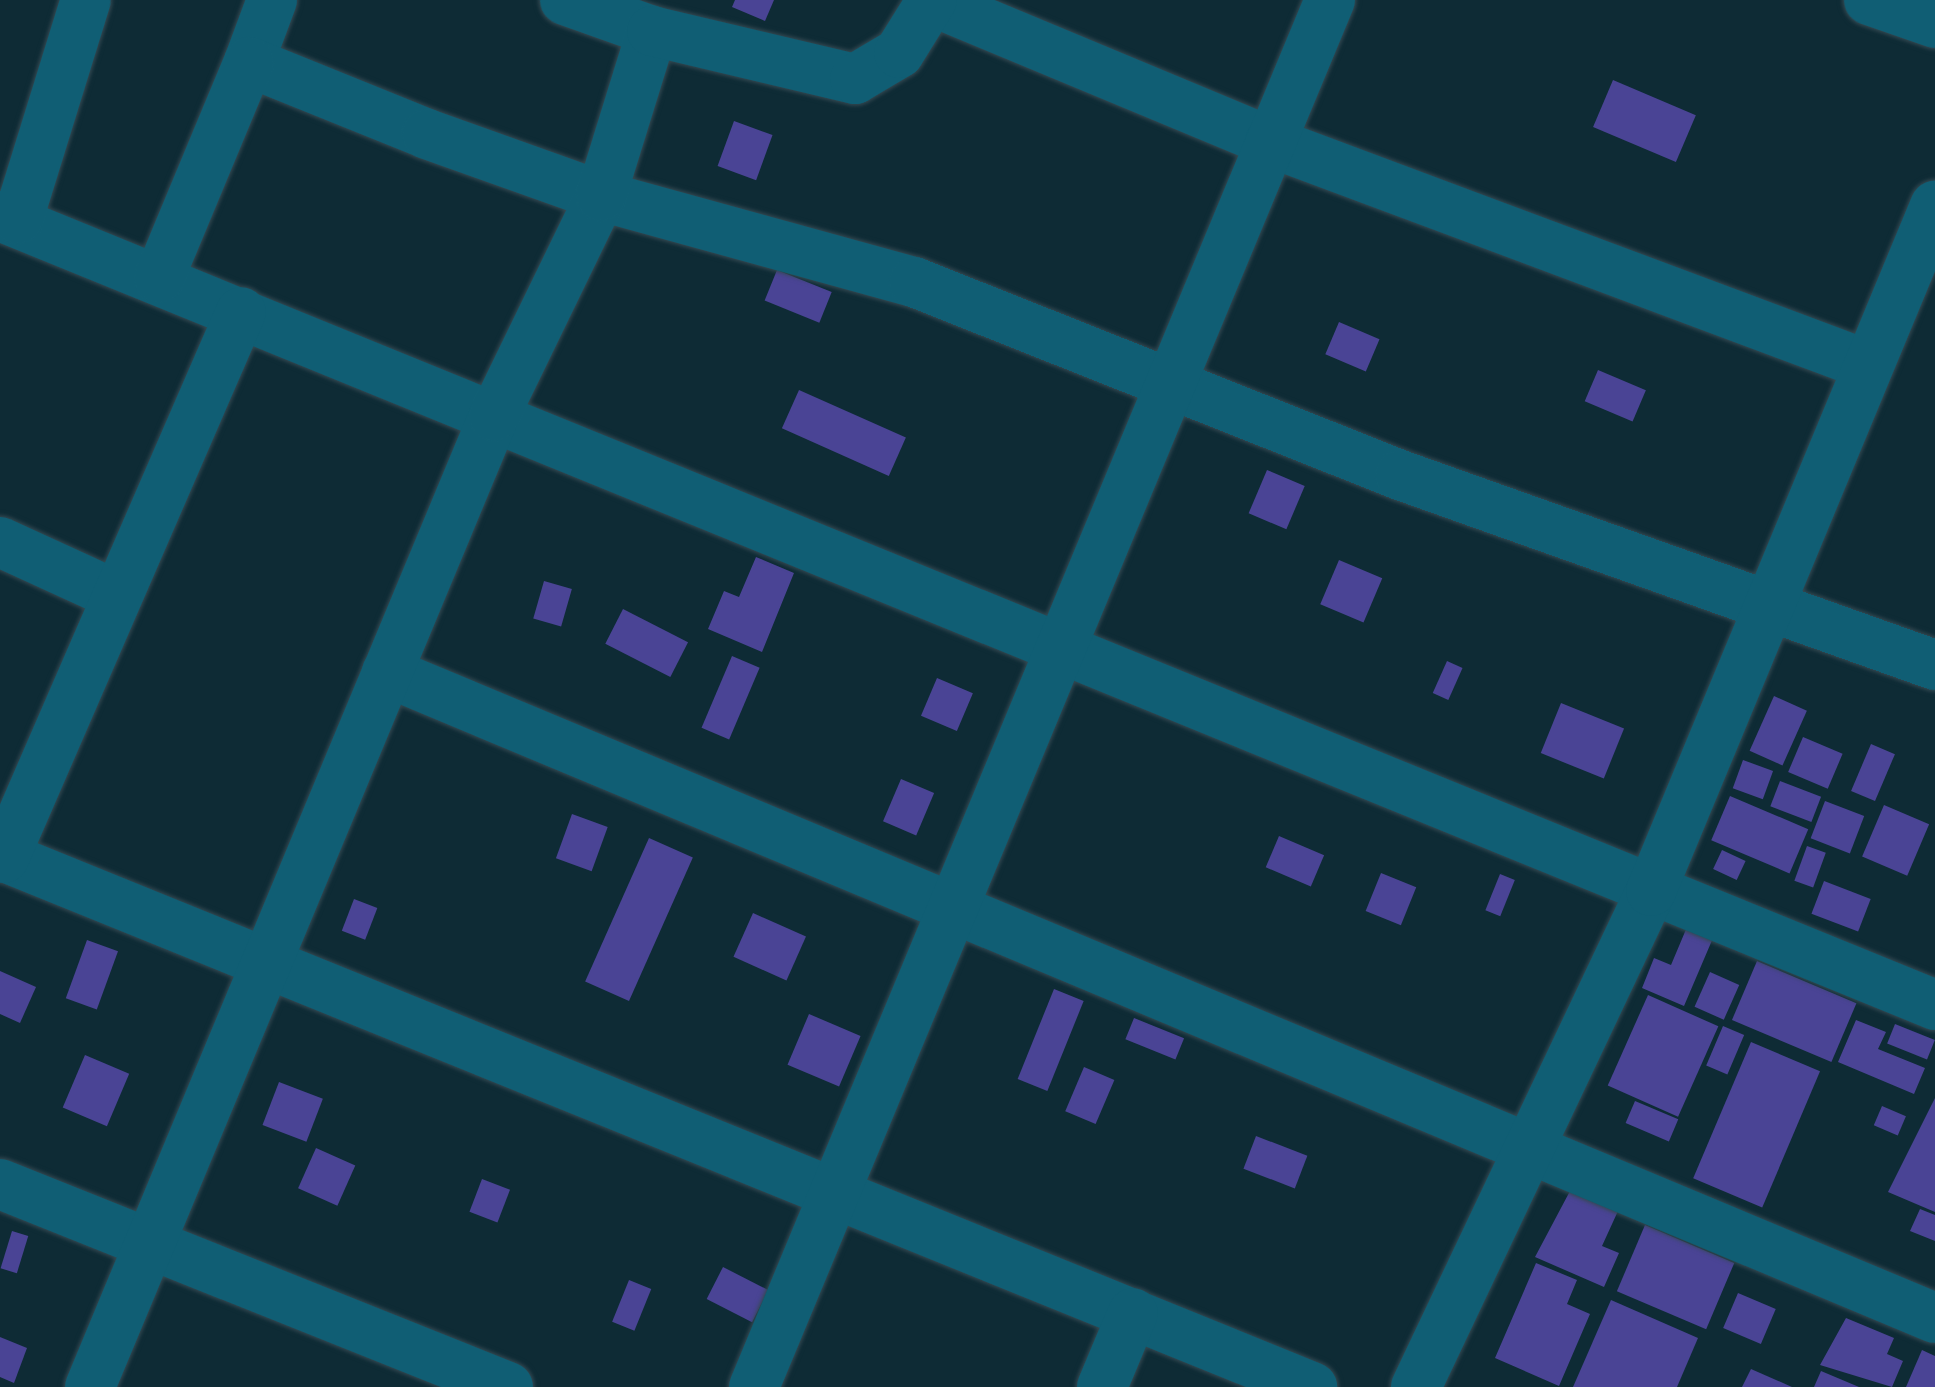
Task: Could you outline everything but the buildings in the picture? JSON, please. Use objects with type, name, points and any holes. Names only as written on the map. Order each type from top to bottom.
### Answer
[{"type":"street","points":[[86,0],[9,217],[494,416],[1063,642],[1322,760],[1935,1005]]},
{"type":"street","points":[[159,278],[272,0]]},
{"type":"street","points":[[565,0],[652,30],[855,79],[899,53],[932,0],[1270,142],[1867,364]]},
{"type":"street","points":[[754,1387],[833,1188],[954,910],[1330,0]]},
{"type":"street","points":[[1869,0],[1935,23]]},
{"type":"street","points":[[90,1387],[272,960],[494,416],[601,196],[652,30]]},
{"type":"street","points":[[249,62],[601,196],[914,282],[1770,607],[1935,664]]},
{"type":"street","points":[[1416,1387],[1526,1145],[1651,891],[1935,206]]},
{"type":"street","points":[[241,312],[2,856],[272,960],[1312,1387]]},
{"type":"street","points":[[0,542],[116,595]]},
{"type":"street","points":[[387,672],[1935,1318]]},
{"type":"street","points":[[0,1184],[508,1387]]},
{"type":"street","points":[[1102,1387],[1133,1313]]}]
